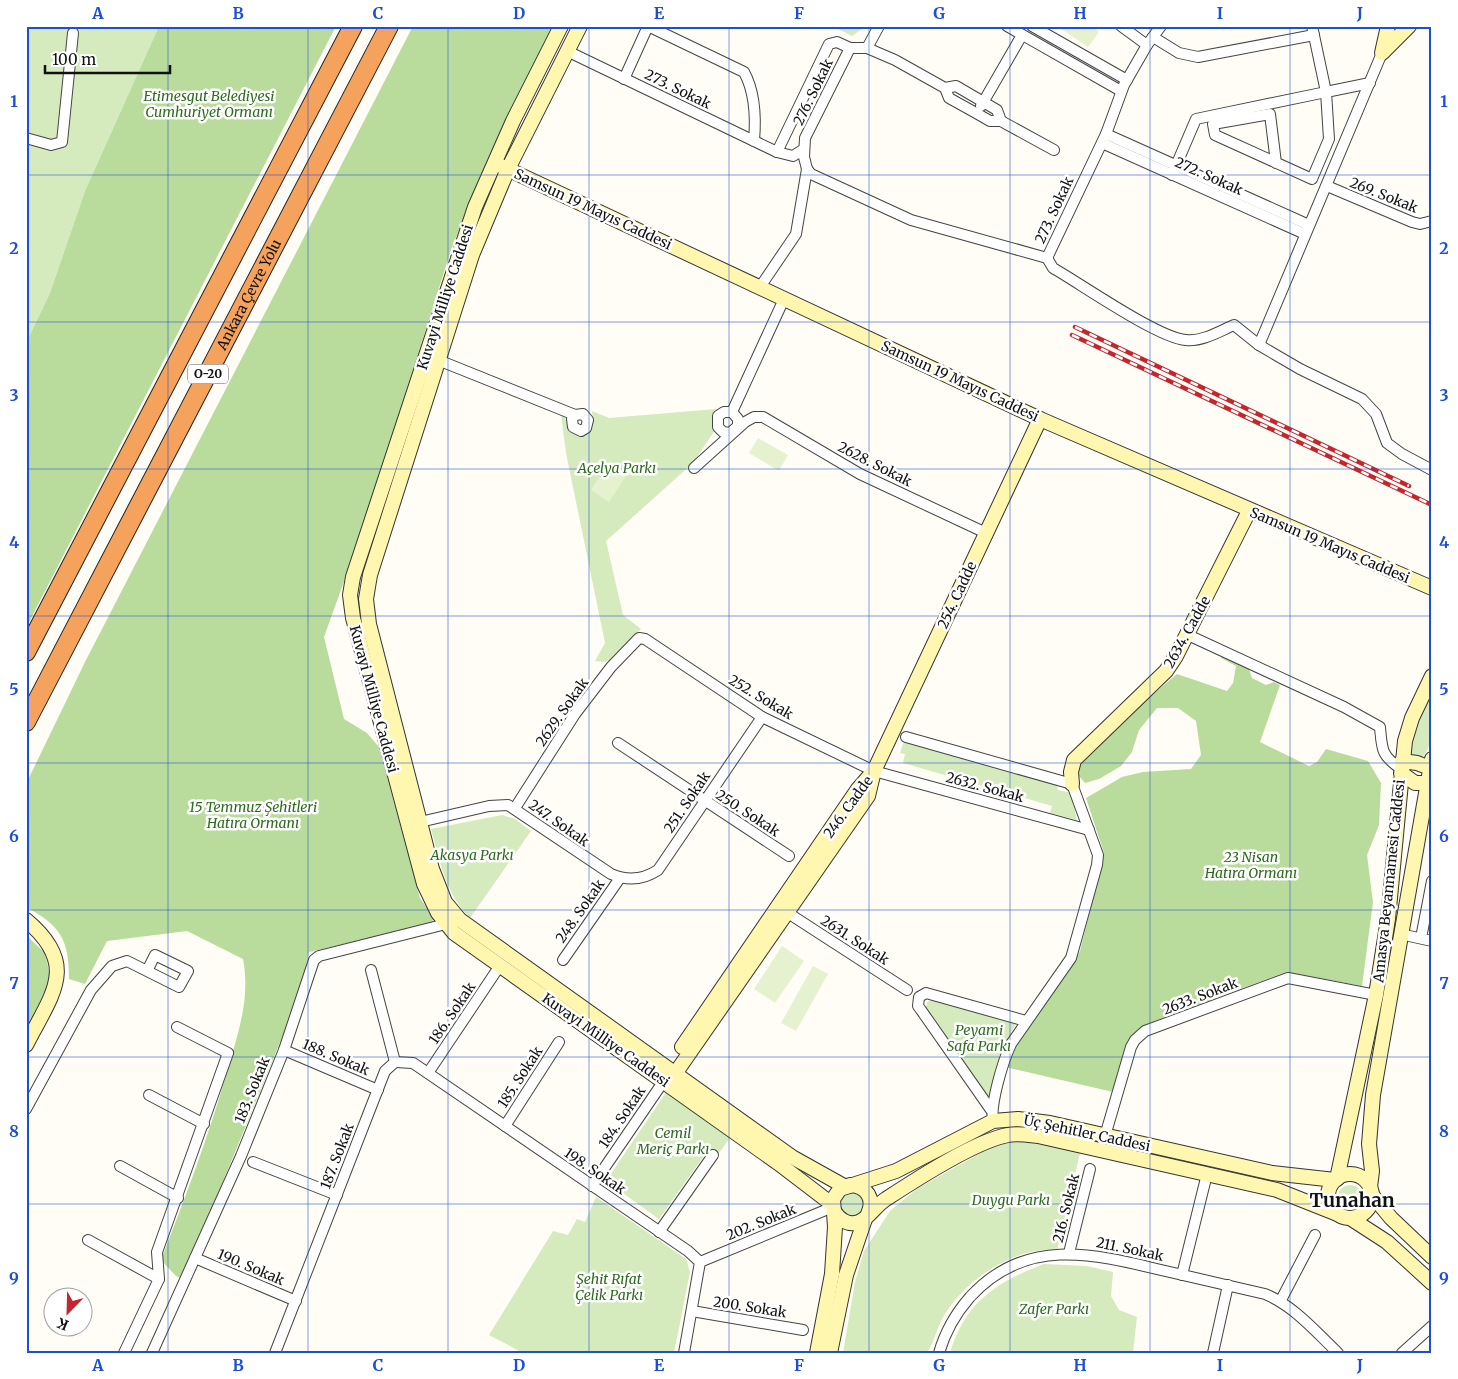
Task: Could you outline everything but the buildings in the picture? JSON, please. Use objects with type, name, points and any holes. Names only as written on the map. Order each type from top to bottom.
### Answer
[{"type":"highway","name":"O-20","points":[[26,652],[353,26]]},
{"type":"highway","name":"Ankara Çevre Yolu","points":[[26,722],[389,26]]},
{"type":"main road","name":"Kuvayi Milliye Caddesi","points":[[561,26],[493,162],[462,243],[353,577],[350,595],[353,618],[383,704],[438,886],[445,902],[460,920],[833,1208]]},
{"type":"main road","name":"Kuvayi Milliye Caddesi","points":[[580,26],[508,169],[472,255],[395,490],[366,590],[369,624],[383,704],[424,884],[430,900],[446,924],[499,967],[666,1078],[792,1157],[847,1186]]},
{"type":"main road","points":[[1382,53],[1388,26]]},
{"type":"main road","points":[[1382,53],[1409,26]]},
{"type":"main road","name":"Samsun 19 Mayıs Caddesi","points":[[493,162],[1040,419],[1249,511],[1432,588]]},
{"type":"main road","name":"254. Cadde","points":[[874,771],[1040,419]]},
{"type":"main road","name":"2634. Cadde","points":[[1072,784],[1071,772],[1074,760],[1166,671],[1188,635],[1249,511]]},
{"type":"main road","name":"Amasya Beyannamesi Caddesi","points":[[1336,1179],[1376,995],[1388,919],[1402,768],[1412,718],[1432,676]]},
{"type":"main road","points":[[1417,763],[1430,771],[1415,782],[1402,768],[1417,763]]},
{"type":"main road","name":"246. Cadde","points":[[666,1078],[788,913],[868,796],[874,771]]},
{"type":"main road","name":"246. Cadde","points":[[666,1078],[858,789],[874,771]]},
{"type":"main road","name":"Amasya Beyannamesi Caddesi","points":[[1371,1191],[1372,1171],[1369,1144],[1373,1095],[1430,771]]},
{"type":"main road","points":[[26,920],[49,942],[56,957],[58,975],[52,994],[26,1045]]},
{"type":"main road","name":"Üç Şehitler Caddesi","points":[[847,1186],[896,1171],[992,1115],[1105,1136],[1272,1174],[1336,1179]]},
{"type":"main road","name":"Üç Şehitler Caddesi","points":[[866,1216],[883,1201],[906,1186],[984,1142],[1009,1134],[1038,1136],[1277,1190],[1336,1213]]},
{"type":"main road","points":[[1432,1257],[1391,1218],[1366,1182],[1354,1175],[1348,1174],[1336,1179],[1328,1193],[1328,1200],[1336,1213],[1350,1218],[1392,1247],[1432,1282]]},
{"type":"main road","points":[[816,1353],[832,1274],[833,1208],[836,1194],[847,1186],[862,1188],[870,1197],[871,1202],[846,1275],[830,1353]]},
{"type":"main road","points":[[1350,1218],[1363,1214],[1368,1208],[1371,1191]]},
{"type":"main road","points":[[833,1208],[842,1220],[847,1223],[853,1223],[866,1216]]},
{"type":"street","points":[[624,78],[648,26],[744,72],[756,116],[754,141]]},
{"type":"street","points":[[879,26],[867,48],[946,88],[956,86],[997,110],[1001,121]]},
{"type":"street","points":[[1007,26],[1122,91]]},
{"type":"street","points":[[1032,26],[1127,80]]},
{"type":"street","points":[[1120,26],[1179,53],[1198,57],[1313,31],[1326,92],[1329,139],[1312,179],[1276,163],[1215,135],[1213,124],[1270,114],[1276,163]]},
{"type":"street","name":"273. Sokak","points":[[807,170],[811,174],[911,220],[1047,258],[1104,139],[1127,80],[1161,26]]},
{"type":"street","points":[[26,138],[50,145],[62,142],[74,33]]},
{"type":"street","points":[[976,113],[1022,35]]},
{"type":"street","name":"276. Sokak","points":[[777,152],[829,44],[837,42],[850,48],[867,48]]},
{"type":"street","name":"276. Sokak","points":[[760,288],[796,234],[807,170],[804,149],[805,138],[850,48]]},
{"type":"street","name":"273. Sokak","points":[[567,51],[777,152],[793,156],[804,149]]},
{"type":"street","points":[[1259,345],[1382,53]]},
{"type":"street","points":[[1174,170],[1196,119],[1370,83]]},
{"type":"street","points":[[946,88],[949,98],[990,121],[1001,121],[1054,150]]},
{"type":"street","name":"272. Sokak","points":[[1104,139],[1307,230]]},
{"type":"street","name":"269. Sokak","points":[[1327,186],[1412,222],[1420,224],[1432,221]]},
{"type":"street","points":[[1047,258],[1054,268],[1146,324],[1178,339],[1192,340],[1216,333],[1234,324],[1259,345],[1300,369],[1362,400],[1376,414],[1387,443],[1402,454],[1432,470]]},
{"type":"street","points":[[732,412],[784,298]]},
{"type":"street","points":[[438,360],[575,415]]},
{"type":"street","points":[[694,468],[734,432],[739,423],[737,416],[732,412],[721,414],[717,424],[723,432],[734,432]]},
{"type":"street","name":"2628. Sokak","points":[[734,432],[754,417],[763,417],[860,474],[986,533]]},
{"type":"street","points":[[1188,635],[1344,707],[1380,727],[1382,751],[1385,756],[1402,768]]},
{"type":"street","name":"252. Sokak","points":[[639,638],[645,639],[762,717],[874,771]]},
{"type":"street","name":"2629. Sokak","points":[[515,808],[575,714],[611,667],[639,638]]},
{"type":"street","name":"251. Sokak","points":[[620,878],[639,878],[658,870],[762,717]]},
{"type":"street","points":[[906,736],[1072,784],[1098,860],[1076,946],[1063,970],[1026,1021],[1004,1059],[992,1115]]},
{"type":"street","name":"250. Sokak","points":[[618,743],[789,856]]},
{"type":"street","name":"2632. Sokak","points":[[874,771],[1089,830]]},
{"type":"street","name":"247. Sokak","points":[[420,822],[501,804],[515,808],[599,867],[620,878]]},
{"type":"street","name":"248. Sokak","points":[[563,960],[620,878]]},
{"type":"street","points":[[1421,938],[1432,881]]},
{"type":"street","name":"2631. Sokak","points":[[788,913],[907,990]]},
{"type":"street","name":"183. Sokak","points":[[152,1353],[240,1156],[284,1050],[312,965],[317,957],[446,924]]},
{"type":"street","points":[[1400,934],[1432,940]]},
{"type":"street","points":[[26,1109],[91,990],[112,966],[127,961],[147,971]]},
{"type":"street","name":"186. Sokak","points":[[428,1074],[499,967]]},
{"type":"street","points":[[371,970],[395,1062]]},
{"type":"street","name":"2633. Sokak","points":[[1105,1136],[1131,1048],[1135,1040],[1146,1031],[1288,978],[1376,995]]},
{"type":"street","points":[[992,1115],[918,1006],[919,997],[926,993],[1026,1021]]},
{"type":"street","points":[[124,1353],[159,1279],[158,1252],[228,1053],[177,1027]]},
{"type":"street","name":"185. Sokak","points":[[505,1126],[559,1042]]},
{"type":"street","name":"188. Sokak","points":[[284,1050],[378,1090]]},
{"type":"street","name":"198. Sokak","points":[[395,1062],[410,1062],[700,1262]]},
{"type":"street","name":"187. Sokak","points":[[275,1353],[386,1068],[395,1062]]},
{"type":"street","name":"184. Sokak","points":[[592,1186],[666,1078]]},
{"type":"street","points":[[149,1095],[204,1124]]},
{"type":"street","points":[[659,1232],[713,1155]]},
{"type":"street","points":[[253,1162],[337,1195]]},
{"type":"street","points":[[120,1166],[178,1198]]},
{"type":"street","name":"216. Sokak","points":[[1069,1253],[1090,1169]]},
{"type":"street","points":[[1182,1275],[1206,1174]]},
{"type":"street","name":"202. Sokak","points":[[700,1262],[833,1208]]},
{"type":"street","points":[[1281,1300],[1314,1235]]},
{"type":"street","points":[[88,1240],[159,1279]]},
{"type":"street","name":"211. Sokak","points":[[939,1353],[949,1326],[984,1282],[1028,1259],[1069,1253],[1100,1256],[1265,1294],[1281,1300],[1338,1353]]},
{"type":"street","name":"190. Sokak","points":[[195,1258],[296,1301]]},
{"type":"street","points":[[684,1353],[700,1262]]},
{"type":"street","points":[[1213,1353],[1228,1285]]},
{"type":"street","name":"200. Sokak","points":[[692,1311],[803,1330]]},
{"type":"street","points":[[1402,1353],[1432,1326]]},
{"type":"green space","points":[[26,26],[159,26],[85,191],[50,293],[26,343]]},
{"type":"green space","name":"Etimesgut Belediyesi Cumhuriyet Ormanı","points":[[159,26],[336,26],[26,628],[26,343],[50,293],[85,191]]},
{"type":"green space","name":"15 Temmuz Şehitleri Hatıra Ormanı","points":[[413,26],[554,26],[488,158],[451,250],[360,537],[324,637],[344,719],[367,733],[379,747],[420,898],[434,918],[431,924],[309,952],[299,996],[183,1279],[176,1276],[161,1260],[204,1145],[242,1018],[245,989],[243,959],[187,931],[107,941],[85,984],[69,979],[67,954],[61,936],[47,921],[26,907],[26,784],[85,662]]},
{"type":"green space","points":[[833,26],[866,26],[852,36]]},
{"type":"green space","points":[[1061,26],[1091,26],[1099,32],[1088,47],[1060,28]]},
{"type":"green space","name":"Açelya Parkı","points":[[716,409],[718,411],[715,430],[693,463],[606,541],[623,615],[641,629],[610,660],[604,662],[595,661],[605,643],[566,453],[561,415],[565,416],[567,425],[575,432],[593,420],[592,411],[609,418]]},
{"type":"green space","points":[[758,438],[788,455],[779,471],[749,453]]},
{"type":"green space","points":[[610,461],[628,473],[609,502],[591,490]]},
{"type":"green space","name":"23 Nisan Hatıra Ormanı","points":[[1221,654],[1249,669],[1252,678],[1266,685],[1274,682],[1280,685],[1260,742],[1309,766],[1317,762],[1326,749],[1368,761],[1381,783],[1379,825],[1367,855],[1373,902],[1362,986],[1286,972],[1147,1024],[1130,1041],[1113,1092],[1005,1067],[1020,1034],[1069,971],[1080,951],[1104,853],[1086,798],[1122,777],[1143,772],[1191,769],[1201,755],[1196,721],[1178,708],[1157,708],[1139,730],[1132,752],[1121,766],[1099,779],[1085,783],[1079,776],[1080,765],[1139,706],[1177,674],[1227,691],[1233,683],[1236,666],[1221,658]]},
{"type":"green space","points":[[1432,684],[1432,734],[1426,752],[1421,758],[1412,756],[1409,741]]},
{"type":"green space","points":[[904,741],[1057,785],[1058,790],[1071,793],[1077,820],[1050,813],[1052,806],[903,763],[905,754],[900,753]]},
{"type":"green space","name":"Akasya Parkı","points":[[502,815],[515,819],[531,831],[470,918],[455,898],[444,876],[431,829]]},
{"type":"green space","points":[[26,935],[45,953],[51,981],[26,1035]]},
{"type":"green space","points":[[782,946],[804,961],[775,1003],[754,989]]},
{"type":"green space","points":[[813,966],[828,974],[796,1031],[781,1023]]},
{"type":"green space","name":"Peyami Safa Parkı","points":[[934,999],[1016,1023],[1001,1052],[989,1098],[925,1011],[927,1002]]},
{"type":"green space","name":"Cemil Meriç Parkı","points":[[667,1091],[731,1136],[719,1153],[706,1153],[659,1219],[606,1181]]},
{"type":"green space","name":"Duygu Parkı","points":[[1020,1142],[1052,1146],[1080,1153],[1057,1250],[1040,1250],[1024,1254],[993,1268],[979,1278],[954,1301],[940,1323],[927,1353],[843,1353],[855,1282],[864,1251],[890,1211],[918,1188],[997,1144]]},
{"type":"green space","points":[[1350,1185],[1359,1188],[1362,1197],[1359,1206],[1350,1209],[1341,1206],[1338,1197],[1341,1188]]},
{"type":"green space","points":[[852,1193],[861,1196],[864,1205],[861,1214],[852,1217],[843,1214],[840,1205],[843,1196]]},
{"type":"green space","name":"Şehit Rıfat Çelik Parkı","points":[[596,1197],[686,1259],[690,1272],[674,1353],[523,1353],[489,1335],[553,1231],[568,1235],[577,1219],[585,1222]]},
{"type":"green space","name":"Zafer Parkı","points":[[1044,1264],[1087,1266],[1113,1272],[1111,1296],[1119,1310],[1137,1317],[1133,1352],[1138,1353],[950,1353],[956,1335],[964,1320],[985,1296],[1012,1278]]},
{"type":"railway","points":[[1075,327],[1409,486]]},
{"type":"railway","points":[[1072,335],[1432,505]]},
{"type":"district","name":"Tunahan","points":[[1352,1200]]}]
